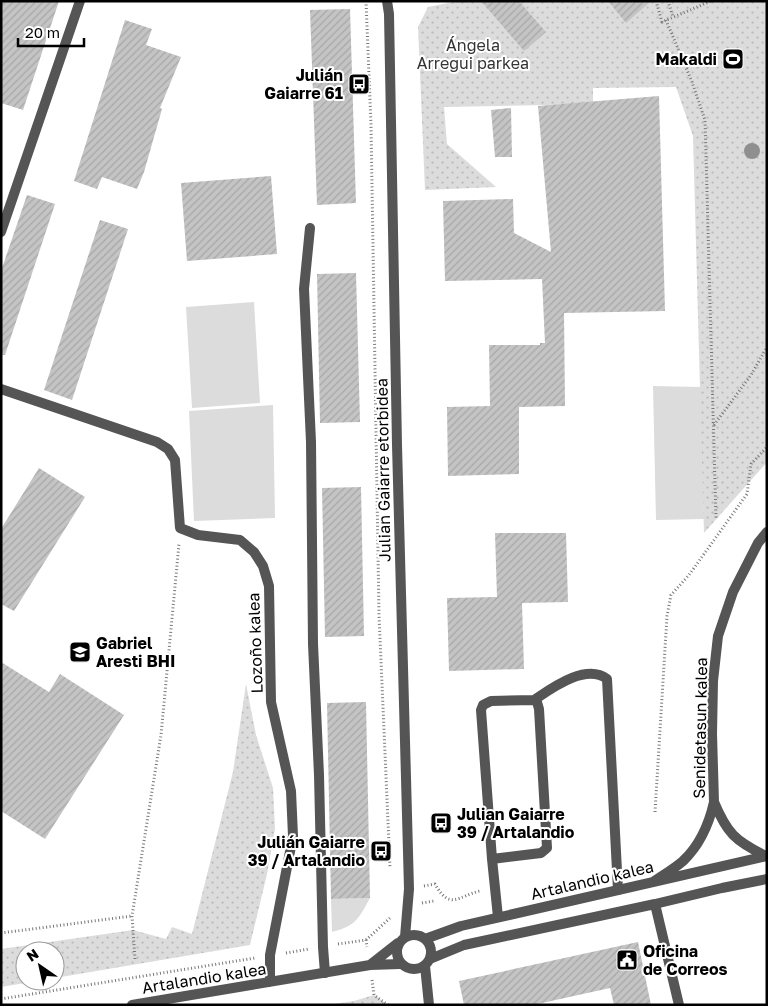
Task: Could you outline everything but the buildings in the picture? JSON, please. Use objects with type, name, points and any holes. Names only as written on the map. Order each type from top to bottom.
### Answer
[{"type":"street","points":[[1,232],[80,1]]},
{"type":"street","name":"Julian Gaiarre etorbidea","points":[[387,1],[409,879],[402,940]]},
{"type":"street","points":[[310,228],[304,290],[311,442],[313,644],[325,973]]},
{"type":"street","points":[[1,389],[157,442],[168,449],[174,460],[180,528]]},
{"type":"street","name":"Lozoño kalea","points":[[180,528],[198,535],[240,540],[254,552],[263,566],[269,586],[272,702],[291,791],[293,836],[270,955],[270,982]]},
{"type":"street","name":"Senidetasun kalea","points":[[654,882],[683,861],[701,840],[713,806],[713,681],[718,636],[733,592],[758,543],[767,532]]},
{"type":"street","points":[[498,917],[481,710],[483,705],[492,701],[534,700],[567,679],[595,673],[607,679],[618,890]]},
{"type":"street","points":[[492,859],[541,853],[547,848],[538,709],[537,702],[534,700]]},
{"type":"street","points":[[713,806],[730,834],[748,847],[766,856]]},
{"type":"street","name":"Artalandio kalea","points":[[425,939],[461,926],[766,856]]},
{"type":"street","points":[[429,1005],[428,962],[431,948],[425,939],[415,935],[402,940],[396,954],[400,964],[408,969],[417,970],[428,962],[464,945],[767,879]]},
{"type":"street","points":[[655,904],[679,1005]]},
{"type":"street","name":"Artalandio kalea","points":[[370,965],[402,940]]},
{"type":"street","name":"Artalandio kalea","points":[[132,1005],[370,965],[400,964]]},
{"type":"path","points":[[656,1],[662,22],[711,1]]},
{"type":"path","points":[[668,1],[673,17]]},
{"type":"path","points":[[666,20],[692,82],[705,120],[716,519]]},
{"type":"path","points":[[714,425],[751,375],[767,347]]},
{"type":"path","points":[[655,812],[667,616],[671,596],[689,575],[747,494],[751,464],[767,447]]},
{"type":"path","points":[[135,959],[132,916],[161,735],[174,614],[180,528]]},
{"type":"path","points":[[1,933],[132,916]]},
{"type":"path","points":[[1,999],[366,940],[374,995],[388,1005]]},
{"type":"green space","name":"Ángela Arregui parkea","points":[[458,1],[767,1],[767,462],[704,533],[693,136],[676,87],[593,88],[593,104],[444,107],[447,144],[496,187],[425,190],[418,27],[428,7]]},
{"type":"green space","points":[[254,302],[260,403],[192,408],[186,307]]},
{"type":"green space","points":[[653,386],[701,387],[704,519],[656,520]]},
{"type":"green space","points":[[273,405],[275,518],[194,521],[189,411]]},
{"type":"green space","points":[[246,684],[256,735],[273,788],[275,829],[267,874],[250,945],[65,976],[65,941],[57,941],[133,930],[166,939],[172,927],[192,934],[233,772]]},
{"type":"green space","points":[[370,898],[363,911],[352,924],[332,932],[331,899]]},
{"type":"green space","points":[[15,947],[15,985],[1,987],[1,949]]},
{"type":"green space","points":[[374,995],[388,1005],[328,1005],[354,1001]]},
{"type":"place","name":"Makaldi","points":[[733,59]]},
{"type":"place","name":"Julián Gaiarre 61","points":[[359,84]]},
{"type":"place","name":"Gabriel Aresti BHI","points":[[80,652]]},
{"type":"place","name":"Julian Gaiarre 39 / Artalandio","points":[[441,823]]},
{"type":"place","name":"Julián Gaiarre 39 / Artalandio","points":[[381,851]]},
{"type":"place","name":"Oficina de Correos","points":[[627,960]]}]
